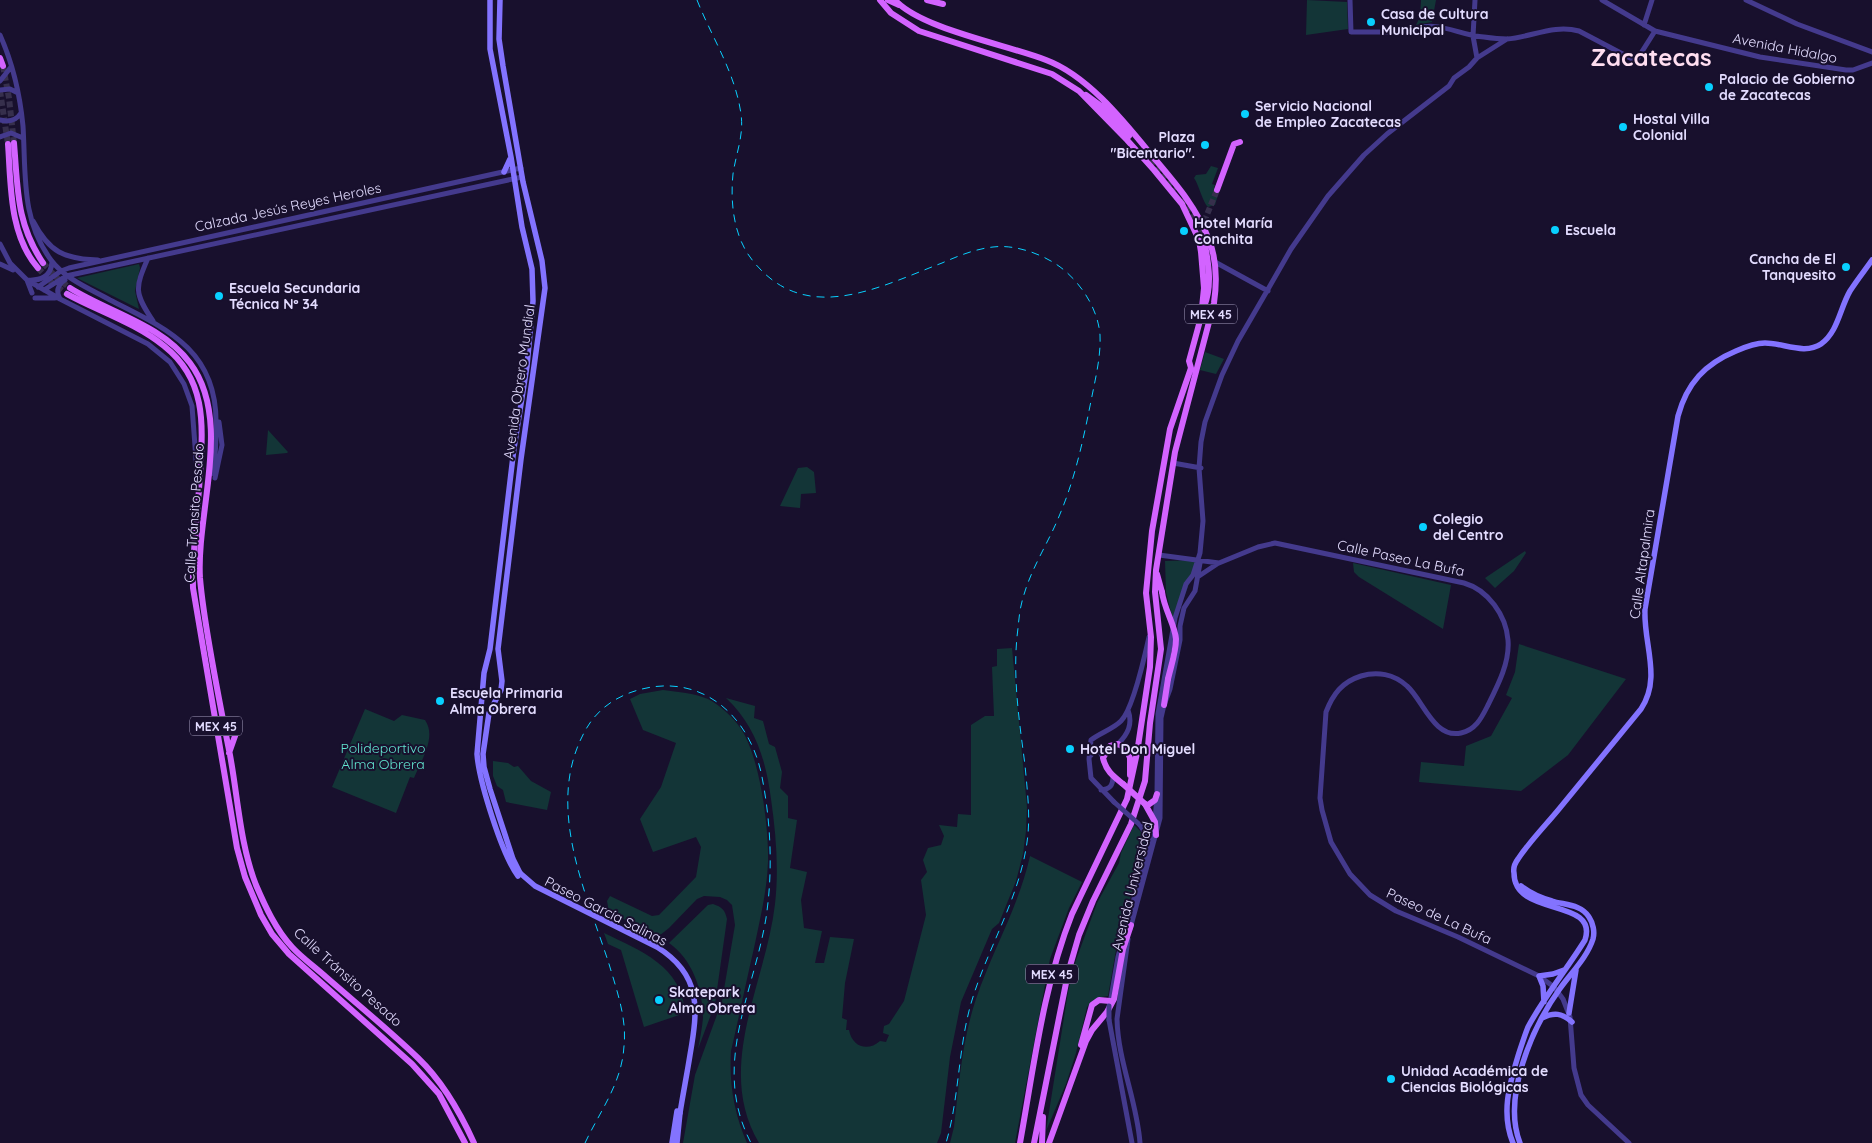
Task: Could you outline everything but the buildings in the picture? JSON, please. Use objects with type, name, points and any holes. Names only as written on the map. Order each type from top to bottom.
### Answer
[{"type":"main road","name":"Avenida Obrero Mundial","points":[[481,767],[477,754],[484,673],[490,649],[514,448],[528,359],[533,301],[531,265],[522,227],[511,157],[490,49],[490,0]]},
{"type":"main road","name":"Avenida Obrero Mundial","points":[[481,767],[489,713],[501,690],[502,681],[498,649],[521,459],[544,297],[544,272],[522,177],[499,39],[500,0]]},
{"type":"main road","name":"MEX 45","points":[[880,0],[891,12],[919,31],[1052,74],[1079,91],[1127,140],[1182,204],[1199,240],[1204,273],[1201,317],[1189,361],[1191,368],[1170,429],[1158,491],[1146,582],[1150,632],[1150,667],[1131,784],[1119,817],[1072,914],[1059,950],[1044,1008],[1020,1143]]},
{"type":"main road","points":[[888,0],[898,3]]},
{"type":"main road","points":[[927,0],[943,4]]},
{"type":"main road","name":"MEX 45","points":[[898,3],[917,16],[959,32],[1047,60],[1077,78],[1106,104],[1182,192],[1199,216],[1210,241],[1215,262],[1214,303],[1173,464],[1156,570],[1155,592],[1160,649],[1142,792],[1131,824],[1093,901],[1079,935],[1068,973],[1034,1143]]},
{"type":"main road","points":[[0,58],[3,66]]},
{"type":"main road","points":[[1079,91],[1105,109],[1144,154]]},
{"type":"main road","points":[[1217,190],[1234,144],[1240,142]]},
{"type":"main road","points":[[11,144],[12,199],[17,225],[26,251],[40,265]]},
{"type":"main road","points":[[504,172],[511,157]]},
{"type":"main road","points":[[1201,317],[1208,298],[1209,287],[1209,270],[1205,245]]},
{"type":"main road","name":"Calle Altapalmira","points":[[1515,882],[1514,871],[1519,857],[1645,702],[1652,682],[1645,631],[1646,609],[1681,406],[1690,385],[1710,364],[1749,346],[1764,343],[1807,349],[1820,345],[1831,334],[1850,292],[1872,260]]},
{"type":"main road","name":"Calle Tránsito Pesado","points":[[465,1143],[438,1094],[412,1064],[289,954],[272,934],[261,915],[246,880],[233,829],[193,588],[192,560],[203,424],[198,397],[185,368],[169,350],[152,338],[69,291],[161,335],[176,347],[191,364],[202,385],[209,410],[211,442],[200,576],[213,666],[250,864],[266,908],[278,929],[292,946],[420,1060],[446,1090],[467,1126],[474,1143]]},
{"type":"main road","points":[[1156,570],[1166,610],[1176,637],[1164,705]]},
{"type":"main road","points":[[229,753],[235,736]]},
{"type":"main road","points":[[1131,784],[1129,752],[1118,744],[1110,746],[1103,758],[1106,769],[1146,804],[1158,820],[1156,835]]},
{"type":"main road","name":"Paseo García Salinas","points":[[481,767],[507,856],[519,874],[536,890],[655,949],[669,958],[682,972],[690,991],[693,1015],[672,1143]]},
{"type":"main road","points":[[1146,804],[1155,800],[1157,794]]},
{"type":"main road","points":[[1515,882],[1535,895],[1550,901],[1579,908],[1588,915],[1592,924],[1593,938],[1573,977],[1569,1013]]},
{"type":"main road","points":[[1515,882],[1530,898],[1578,915],[1585,922],[1587,931],[1585,940],[1566,969],[1528,1047],[1514,1104],[1513,1117],[1520,1143]]},
{"type":"main road","points":[[1077,1061],[1092,1030],[1114,1000],[1124,948],[1131,924]]},
{"type":"main road","points":[[1513,1143],[1507,1120],[1507,1103],[1510,1085],[1525,1034],[1544,1002],[1577,966]]},
{"type":"main road","points":[[1544,1002],[1543,986],[1539,976],[1553,974],[1566,969]]},
{"type":"main road","points":[[1048,1141],[1064,1102],[1092,1005],[1100,1000],[1110,1001]]},
{"type":"main road","points":[[1542,1018],[1549,1014],[1561,1014],[1572,1022]]},
{"type":"main road","points":[[1042,1143],[1043,1101]]},
{"type":"main road","name":"Paseo García Salinas","points":[[677,1143],[678,1112]]},
{"type":"street","points":[[1475,0],[1473,36],[1477,58]]},
{"type":"street","name":"Avenida Hidalgo","points":[[1602,0],[1655,31],[1760,57],[1853,70],[1872,63]]},
{"type":"street","points":[[1644,25],[1652,0]]},
{"type":"street","points":[[1746,0],[1797,24],[1872,52]]},
{"type":"street","points":[[1351,1],[1351,32],[1410,32],[1416,28],[1433,26],[1473,36],[1507,39],[1558,28],[1571,29],[1579,31],[1636,61],[1655,31]]},
{"type":"street","points":[[0,35],[18,94],[29,214],[35,236],[52,262],[66,276],[153,321],[174,335],[196,357],[210,381],[218,416],[222,445],[215,478]]},
{"type":"street","points":[[1159,811],[1161,718],[1170,689],[1180,640],[1180,626],[1184,608],[1195,591],[1198,576],[1203,521],[1200,468],[1205,422],[1222,375],[1238,341],[1291,249],[1333,190],[1364,155],[1387,134],[1449,86],[1454,78],[1469,67],[1477,58],[1507,39]]},
{"type":"street","points":[[0,81],[11,67]]},
{"type":"street","points":[[0,90],[10,89],[18,94]]},
{"type":"street","points":[[0,120],[10,121],[15,119],[21,112]]},
{"type":"street","points":[[0,138],[12,133],[23,138]]},
{"type":"street","name":"Calzada Jesús Reyes Heroles","points":[[38,287],[61,272],[106,260],[521,168]]},
{"type":"street","name":"Calzada Jesús Reyes Heroles","points":[[66,276],[522,177]]},
{"type":"street","points":[[29,214],[40,233],[58,252],[78,260],[106,260]]},
{"type":"street","points":[[0,244],[2,251],[16,271]]},
{"type":"street","points":[[148,258],[138,284],[138,294],[141,304],[153,321]]},
{"type":"street","points":[[27,280],[39,280],[45,277],[49,273],[52,262]]},
{"type":"street","points":[[1215,262],[1267,291]]},
{"type":"street","points":[[0,264],[16,271],[38,287],[160,352],[177,372],[192,406],[196,482],[199,491]]},
{"type":"street","points":[[44,290],[66,276]]},
{"type":"street","points":[[27,280],[33,296],[60,299]]},
{"type":"street","points":[[60,299],[57,291],[58,287],[64,280],[73,280]]},
{"type":"street","points":[[208,487],[216,447],[218,416]]},
{"type":"street","points":[[1173,464],[1200,468]]},
{"type":"street","name":"Calle Paseo La Bufa","points":[[1198,576],[1219,563],[1265,544],[1291,545],[1470,585],[1492,601],[1504,622],[1508,637],[1508,652],[1498,683],[1479,722],[1476,726],[1463,733],[1451,733],[1435,723],[1408,687],[1386,674],[1374,673],[1363,675],[1350,680],[1341,687],[1331,699],[1326,712],[1320,798]]},
{"type":"street","points":[[1159,555],[1219,563]]},
{"type":"street","points":[[1159,811],[1157,794],[1158,714],[1170,641],[1180,602],[1186,584],[1193,575],[1199,560]]},
{"type":"street","points":[[1180,602],[1184,608]]},
{"type":"street","points":[[1148,847],[1145,833],[1140,825],[1101,790],[1091,778],[1089,759],[1092,740],[1120,722],[1128,710],[1145,656],[1150,632]]},
{"type":"street","points":[[1118,744],[1127,734],[1130,724],[1131,718],[1128,710]]},
{"type":"street","points":[[1089,759],[1092,752],[1098,750],[1101,751],[1103,758]]},
{"type":"street","points":[[1101,790],[1112,786],[1113,776]]},
{"type":"street","name":"Paseo de La Bufa","points":[[1320,798],[1325,825],[1331,842],[1350,874],[1370,895],[1396,911],[1458,937],[1539,976],[1556,989]]},
{"type":"street","name":"Avenida Universidad","points":[[1132,1143],[1109,1020],[1110,1001],[1118,957],[1159,811]]},
{"type":"street","points":[[1140,825],[1150,825],[1158,820]]},
{"type":"street","name":"Avenida Universidad","points":[[1140,1143],[1120,1050],[1117,1019],[1131,924],[1156,835]]},
{"type":"street","points":[[1556,989],[1572,1022],[1574,1068],[1581,1094],[1588,1105],[1629,1143]]},
{"type":"green space","points":[[1307,0],[1347,2],[1348,29],[1306,35]]},
{"type":"green space","points":[[1421,0],[1436,0],[1432,22],[1416,25],[1420,17]]},
{"type":"green space","points":[[1211,166],[1218,168],[1212,184],[1215,185],[1214,188],[1220,188],[1215,205],[1208,207],[1194,178],[1196,175],[1206,174]]},
{"type":"green space","points":[[139,264],[140,268],[135,291],[139,309],[77,278]]},
{"type":"green space","points":[[1205,352],[1224,359],[1216,374],[1200,370]]},
{"type":"green space","points":[[268,430],[288,452],[287,453],[266,455]]},
{"type":"green space","points":[[807,467],[814,472],[816,493],[801,494],[800,508],[780,506],[798,468]]},
{"type":"green space","points":[[1525,551],[1526,553],[1514,571],[1495,588],[1485,578]]},
{"type":"green space","points":[[1198,560],[1174,624],[1166,592],[1165,561]]},
{"type":"green space","points":[[1353,563],[1451,585],[1443,629],[1359,577],[1354,572]]},
{"type":"green space","points":[[1519,644],[1626,679],[1568,755],[1521,791],[1419,782],[1421,762],[1464,766],[1466,746],[1491,736],[1512,698],[1506,695],[1515,672]]},
{"type":"green space","points":[[1012,648],[1027,807],[1023,854],[1016,881],[999,923],[992,929],[961,1002],[950,1057],[941,1133],[937,1143],[759,1143],[746,1114],[741,1085],[742,1055],[747,1025],[770,934],[775,904],[777,878],[776,838],[769,785],[758,744],[745,720],[726,698],[755,706],[754,718],[763,721],[769,744],[775,747],[782,772],[780,788],[788,796],[788,818],[797,820],[790,868],[807,872],[801,900],[804,928],[822,931],[815,963],[824,963],[830,937],[854,939],[845,983],[842,1018],[847,1020],[846,1030],[849,1030],[853,1040],[857,1044],[866,1047],[880,1041],[886,1042],[889,1035],[883,1033],[884,1026],[889,1024],[904,1001],[926,915],[921,880],[927,872],[923,860],[928,848],[941,845],[944,836],[939,825],[957,827],[958,814],[971,815],[971,725],[985,716],[994,716],[992,667],[997,666],[997,649]]},
{"type":"green space","points":[[663,690],[691,694],[708,699],[731,716],[748,741],[762,793],[768,848],[766,884],[759,926],[731,1051],[733,1098],[747,1143],[683,1143],[695,1075],[722,1001],[735,925],[732,905],[720,897],[704,896],[697,899],[659,936],[609,912],[607,901],[610,896],[652,916],[659,915],[696,877],[701,847],[696,837],[653,852],[640,819],[661,787],[676,743],[643,730],[630,699],[640,694]]},
{"type":"green space","name":"Polideportivo Alma Obrera","points":[[365,709],[394,721],[402,715],[425,720],[428,727],[429,741],[427,749],[414,778],[410,777],[396,813],[332,787]]},
{"type":"green space","points":[[493,761],[508,763],[514,767],[518,766],[531,781],[551,792],[547,810],[506,802],[503,790],[497,786],[493,776]]},
{"type":"green space","points":[[1134,825],[1145,839],[1146,845],[1117,944],[1108,996],[1096,999],[1087,1007],[1066,1084],[1046,1131],[1068,992],[1076,960],[1097,903],[1119,863],[1121,853]]},
{"type":"green space","points":[[1030,856],[1082,882],[1069,908],[1050,959],[1015,1143],[950,1143],[954,1127],[964,1046],[971,1015],[982,981],[1019,893]]},
{"type":"green space","points":[[713,904],[723,909],[727,919],[715,1004],[698,1049],[703,1018],[698,986],[690,966],[669,943],[708,905]]},
{"type":"green space","points":[[604,933],[632,946],[657,962],[668,972],[676,983],[682,997],[685,1013],[644,1027],[621,950],[608,944]]},
{"type":"tunnel","points":[[3,66],[14,143]]},
{"type":"tunnel","points":[[0,91],[8,144]]},
{"type":"tunnel","points":[[1144,154],[1175,191]]},
{"type":"tunnel","points":[[1205,231],[1206,217],[1217,190]]},
{"type":"tunnel","points":[[1182,199],[1205,242]]},
{"type":"tunnel","points":[[43,263],[58,279],[70,288]]},
{"type":"tunnel","points":[[38,268],[51,282],[67,294]]},
{"type":"railway","points":[[697,0],[734,84],[741,114],[741,137],[734,166],[732,185],[733,209],[741,242],[753,261],[774,281],[796,293],[819,297],[844,296],[893,282],[973,251],[993,247],[1011,247],[1040,255],[1071,276],[1088,299],[1099,326],[1098,366],[1075,471],[1056,524],[1026,587],[1020,609],[1016,645],[1016,679],[1025,765],[1029,817],[1028,834],[1019,879],[970,1007],[963,1041],[954,1110],[946,1143]]},
{"type":"railway","points":[[585,1143],[615,1085],[622,1059],[625,1036],[623,1015],[618,995],[580,878],[573,848],[568,788],[573,759],[585,731],[599,712],[618,698],[632,692],[656,686],[678,687],[699,692],[717,702],[733,716],[746,734],[756,754],[762,777],[770,848],[770,883],[766,918],[745,1003],[735,1059],[735,1086],[740,1114],[751,1143]]},
{"type":"place","name":"Casa de Cultura Municipal","points":[[1371,22]]},
{"type":"place","name":"Palacio de Gobierno de Zacatecas","points":[[1709,87]]},
{"type":"place","name":"Servicio Nacional de Empleo Zacatecas","points":[[1245,114]]},
{"type":"place","name":"Hostal Villa Colonial","points":[[1623,127]]},
{"type":"place","name":"Plaza \"Bicentario\".","points":[[1205,145]]},
{"type":"place","name":"Escuela","points":[[1555,230]]},
{"type":"place","name":"Hotel María Conchita","points":[[1184,231]]},
{"type":"place","name":"Cancha de El Tanquesito","points":[[1846,267]]},
{"type":"place","name":"Escuela Secundaria Técnica Nº 34","points":[[219,296]]},
{"type":"place","name":"Colegio del Centro","points":[[1423,527]]},
{"type":"place","name":"Escuela Primaria Alma Obrera","points":[[440,701]]},
{"type":"place","name":"Hotel Don Miguel","points":[[1070,749]]},
{"type":"place","name":"Skatepark Alma Obrera","points":[[659,1000]]},
{"type":"place","name":"Unidad Académica de Ciencias Biológicas","points":[[1391,1079]]},
{"type":"district","name":"Zacatecas","points":[[1651,57]]}]
